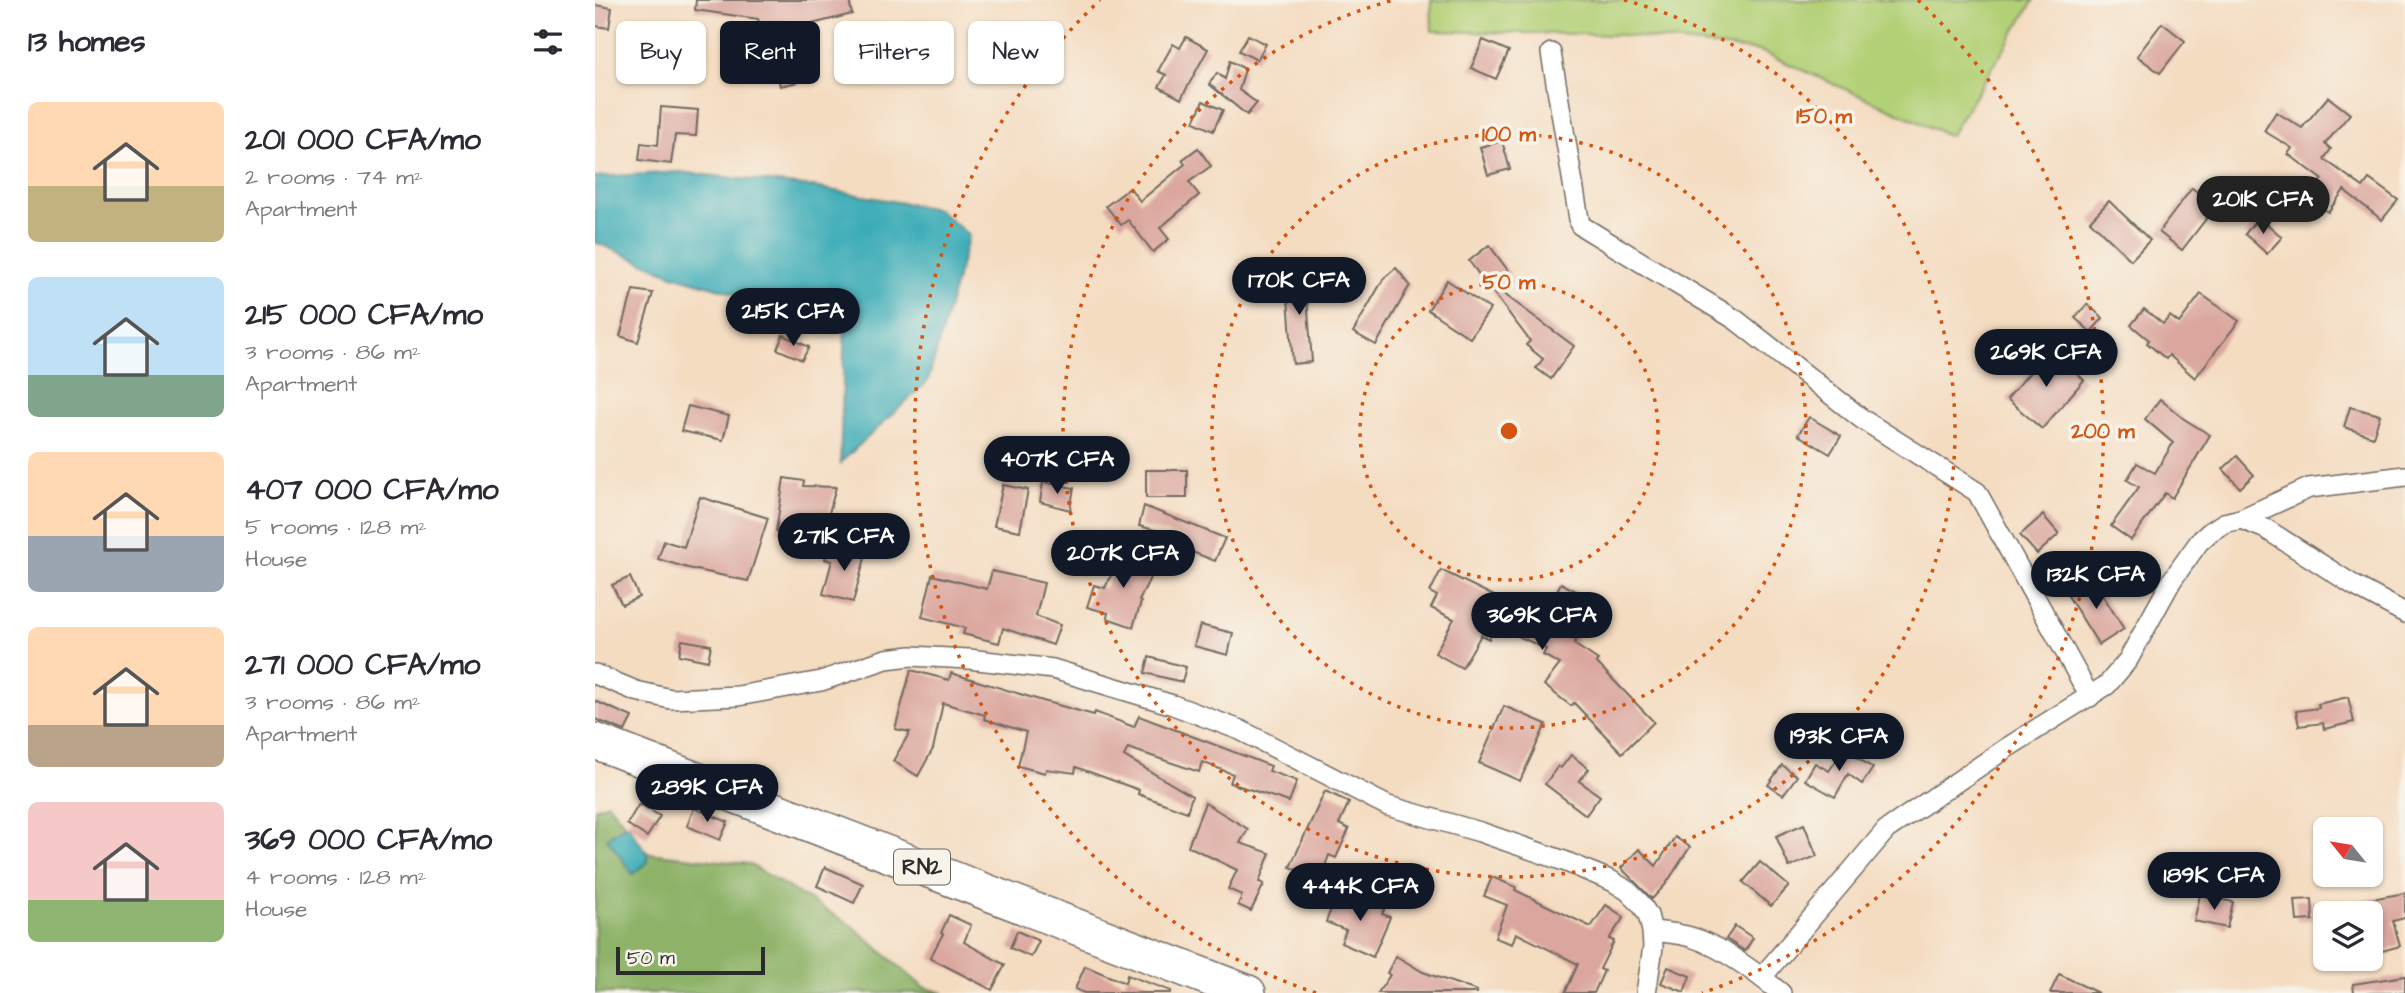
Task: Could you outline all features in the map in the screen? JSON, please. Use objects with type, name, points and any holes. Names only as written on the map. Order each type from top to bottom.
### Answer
[{"type":"highway","name":"RN2","points":[[595,741],[1248,993]]},
{"type":"street","points":[[1551,53],[1580,225],[1737,320],[1862,419],[1977,492],[2090,697]]},
{"type":"street","points":[[1762,977],[1886,830],[2005,749],[2106,685],[2128,660],[2172,580],[2199,542],[2210,532],[2224,523],[2241,519],[2309,488],[2405,475]]},
{"type":"street","points":[[2241,519],[2266,529],[2354,586],[2405,613]]},
{"type":"street","points":[[595,674],[636,691],[671,699],[750,694],[821,681],[886,659],[911,656],[969,659],[1053,669],[1173,705],[1240,730],[1388,806],[1480,832],[1612,881],[1628,891],[1648,915],[1653,947],[1646,993]]},
{"type":"street","points":[[1652,931],[1684,935],[1703,941],[1762,977],[1781,993]]},
{"type":"green space","points":[[1431,0],[2034,0],[1950,136],[1760,51],[1622,35],[1432,31]]},
{"type":"green space","points":[[608,803],[647,853],[749,864],[851,925],[923,987],[944,993],[595,993],[595,808]]},
{"type":"water","points":[[680,172],[813,187],[937,209],[969,235],[928,381],[840,463],[845,326],[673,275],[595,242],[595,177]]},
{"type":"water","points":[[627,824],[647,853],[648,862],[633,874],[607,838]]},
{"type":"building","points":[[696,0],[849,0],[852,14],[820,22],[759,21],[695,10]]},
{"type":"building","points":[[595,5],[612,8],[609,28],[595,26]]},
{"type":"building","points":[[2162,23],[2185,41],[2160,73],[2137,56]]},
{"type":"building","points":[[1248,35],[1266,44],[1257,60],[1239,51]]},
{"type":"building","points":[[1186,37],[1208,49],[1181,99],[1159,87],[1166,75],[1158,71],[1173,44],[1180,48]]},
{"type":"building","points":[[1483,40],[1509,51],[1496,79],[1471,68]]},
{"type":"building","points":[[1230,61],[1245,69],[1239,90],[1257,103],[1247,115],[1209,84],[1217,73],[1225,79]]},
{"type":"building","points":[[2328,97],[2350,114],[2325,144],[2331,149],[2324,159],[2363,187],[2369,179],[2398,200],[2382,220],[2344,190],[2328,212],[2308,198],[2322,179],[2288,154],[2292,148],[2264,131],[2276,112],[2302,128]]},
{"type":"building","points":[[1203,101],[1223,110],[1213,131],[1194,122]]},
{"type":"building","points":[[661,107],[698,110],[696,136],[675,135],[671,164],[639,160],[641,143],[658,145]]},
{"type":"building","points":[[1502,141],[1510,169],[1488,175],[1480,147]]},
{"type":"building","points":[[1198,148],[1211,166],[1189,182],[1199,195],[1160,228],[1169,239],[1153,252],[1128,220],[1121,225],[1106,206],[1130,188],[1140,201],[1185,164],[1182,160]]},
{"type":"building","points":[[2192,188],[2216,206],[2182,250],[2159,232]]},
{"type":"building","points":[[2109,201],[2150,240],[2131,260],[2090,221]]},
{"type":"building","points":[[2259,217],[2282,237],[2267,254],[2245,234]]},
{"type":"building","points":[[1489,245],[1510,273],[1490,289],[1469,261]]},
{"type":"building","points":[[1396,268],[1410,285],[1376,345],[1353,332],[1384,278]]},
{"type":"building","points":[[1305,271],[1312,362],[1293,364],[1286,272]]},
{"type":"building","points":[[1447,280],[1490,309],[1470,338],[1428,310]]},
{"type":"building","points":[[1496,288],[1574,346],[1551,379],[1536,368],[1543,359],[1526,345],[1530,341],[1492,291]]},
{"type":"building","points":[[633,290],[653,293],[638,342],[620,336]]},
{"type":"building","points":[[2201,294],[2239,321],[2195,378],[2169,355],[2166,359],[2131,325],[2144,309],[2163,324],[2170,316],[2179,323]]},
{"type":"building","points":[[2087,304],[2103,318],[2091,332],[2075,318]]},
{"type":"building","points":[[783,335],[809,347],[802,360],[777,349]]},
{"type":"building","points":[[2050,349],[2084,380],[2042,429],[2007,399]]},
{"type":"building","points":[[2160,399],[2184,419],[2210,435],[2172,498],[2165,493],[2131,540],[2111,526],[2139,487],[2127,480],[2137,463],[2155,473],[2173,443],[2145,419]]},
{"type":"building","points":[[688,406],[729,416],[723,440],[681,431]]},
{"type":"building","points":[[2350,407],[2380,415],[2373,437],[2344,427]]},
{"type":"building","points":[[1809,417],[1841,436],[1830,454],[1798,435]]},
{"type":"building","points":[[2237,456],[2254,475],[2240,488],[2223,469]]},
{"type":"building","points":[[1146,470],[1187,470],[1187,498],[1146,498]]},
{"type":"building","points":[[784,478],[804,481],[803,486],[836,487],[821,543],[776,531]]},
{"type":"building","points":[[1043,482],[1074,488],[1070,510],[1040,502]]},
{"type":"building","points":[[1003,485],[1028,490],[1020,531],[994,526]]},
{"type":"building","points":[[700,497],[768,518],[748,581],[658,559],[664,541],[684,547]]},
{"type":"building","points":[[1144,506],[1225,538],[1215,561],[1182,548],[1186,538],[1139,526]]},
{"type":"building","points":[[2043,515],[2059,534],[2037,554],[2020,535]]},
{"type":"building","points":[[829,544],[866,554],[853,602],[823,594],[832,561],[825,559]]},
{"type":"building","points":[[1122,552],[1155,567],[1139,601],[1141,602],[1133,627],[1107,618],[1108,613],[1087,607],[1094,585],[1105,588]]},
{"type":"building","points":[[1441,570],[1502,600],[1499,606],[1538,625],[1561,583],[1589,598],[1571,632],[1578,636],[1574,644],[1598,660],[1596,662],[1654,722],[1622,753],[1574,703],[1571,706],[1544,685],[1560,664],[1543,655],[1546,649],[1496,626],[1489,639],[1481,635],[1462,668],[1435,653],[1454,619],[1431,608],[1437,596],[1430,592]]},
{"type":"building","points":[[992,571],[1044,583],[1036,616],[1060,625],[1053,645],[1003,628],[999,643],[963,634],[965,628],[922,617],[932,575],[987,589]]},
{"type":"building","points":[[2094,576],[2106,592],[2102,594],[2124,629],[2099,645],[2068,596]]},
{"type":"building","points":[[630,577],[639,597],[622,605],[612,585]]},
{"type":"building","points":[[1200,625],[1233,633],[1228,655],[1194,646]]},
{"type":"building","points":[[682,640],[711,645],[708,661],[679,655]]},
{"type":"building","points":[[1149,657],[1186,667],[1182,682],[1145,673]]},
{"type":"building","points":[[911,670],[949,680],[951,673],[1094,715],[1095,712],[1134,727],[1139,716],[1271,766],[1269,771],[1297,781],[1289,802],[1230,783],[1233,774],[1202,762],[1199,772],[1128,748],[1124,756],[1192,796],[1187,812],[1138,794],[1139,790],[1076,767],[1075,773],[1046,769],[1045,773],[1018,766],[1026,732],[984,719],[985,715],[943,703],[933,749],[918,776],[893,761],[910,732],[895,729]]},
{"type":"building","points":[[2348,697],[2354,722],[2324,729],[2323,723],[2299,726],[2296,711],[2319,708],[2318,704]]},
{"type":"building","points":[[595,701],[632,717],[625,731],[595,719]]},
{"type":"building","points":[[1504,706],[1546,724],[1520,781],[1479,763]]},
{"type":"building","points":[[1844,749],[1873,768],[1862,784],[1848,774],[1835,797],[1805,780],[1815,763],[1829,771]]},
{"type":"building","points":[[1571,755],[1589,769],[1579,781],[1600,796],[1586,815],[1545,784],[1558,766],[1561,768]]},
{"type":"building","points":[[1782,765],[1797,776],[1783,795],[1768,785]]},
{"type":"building","points":[[1325,791],[1349,802],[1339,824],[1349,829],[1336,858],[1329,855],[1321,878],[1290,867]]},
{"type":"building","points":[[1205,803],[1248,829],[1240,843],[1270,853],[1259,882],[1264,884],[1251,911],[1238,905],[1242,895],[1228,889],[1237,870],[1188,846]]},
{"type":"building","points":[[639,804],[660,816],[647,837],[627,824]]},
{"type":"building","points":[[694,808],[728,822],[720,840],[687,826]]},
{"type":"building","points":[[1804,824],[1817,856],[1789,867],[1776,836]]},
{"type":"building","points":[[1675,837],[1690,847],[1666,884],[1652,899],[1621,868],[1639,849],[1656,866]]},
{"type":"building","points":[[1760,862],[1789,886],[1771,906],[1743,882]]},
{"type":"building","points":[[825,867],[863,884],[854,903],[817,886]]},
{"type":"building","points":[[1492,877],[1591,927],[1606,905],[1624,917],[1609,939],[1614,941],[1600,969],[1604,971],[1594,993],[1565,993],[1578,964],[1516,933],[1512,944],[1495,938],[1507,905],[1484,896]]},
{"type":"building","points":[[2405,893],[2405,918],[2393,921],[2400,946],[2383,951],[2383,901],[2360,901]]},
{"type":"building","points":[[1337,894],[1358,903],[1361,895],[1386,906],[1382,914],[1390,917],[1373,957],[1341,943],[1346,930],[1326,922]]},
{"type":"building","points":[[2200,895],[2233,902],[2227,928],[2194,921]]},
{"type":"building","points":[[2312,899],[2313,920],[2297,921],[2295,900]]},
{"type":"building","points":[[949,915],[971,925],[964,942],[1005,965],[992,990],[930,958],[943,934],[941,933]]},
{"type":"building","points":[[1735,926],[1753,938],[1745,951],[1726,939]]},
{"type":"building","points":[[1017,931],[1039,941],[1031,957],[1010,948]]},
{"type":"building","points":[[1396,956],[1423,972],[1477,993],[1378,993],[1390,975],[1387,973]]},
{"type":"building","points":[[1085,966],[1125,983],[1127,975],[1171,991],[1084,993],[1075,989]]},
{"type":"building","points":[[1668,967],[1690,976],[1684,992],[1661,983]]},
{"type":"building","points":[[2059,974],[2098,993],[2050,993]]},
{"type":"building","points":[[2405,976],[2405,993],[2354,993],[2353,984]]}]
